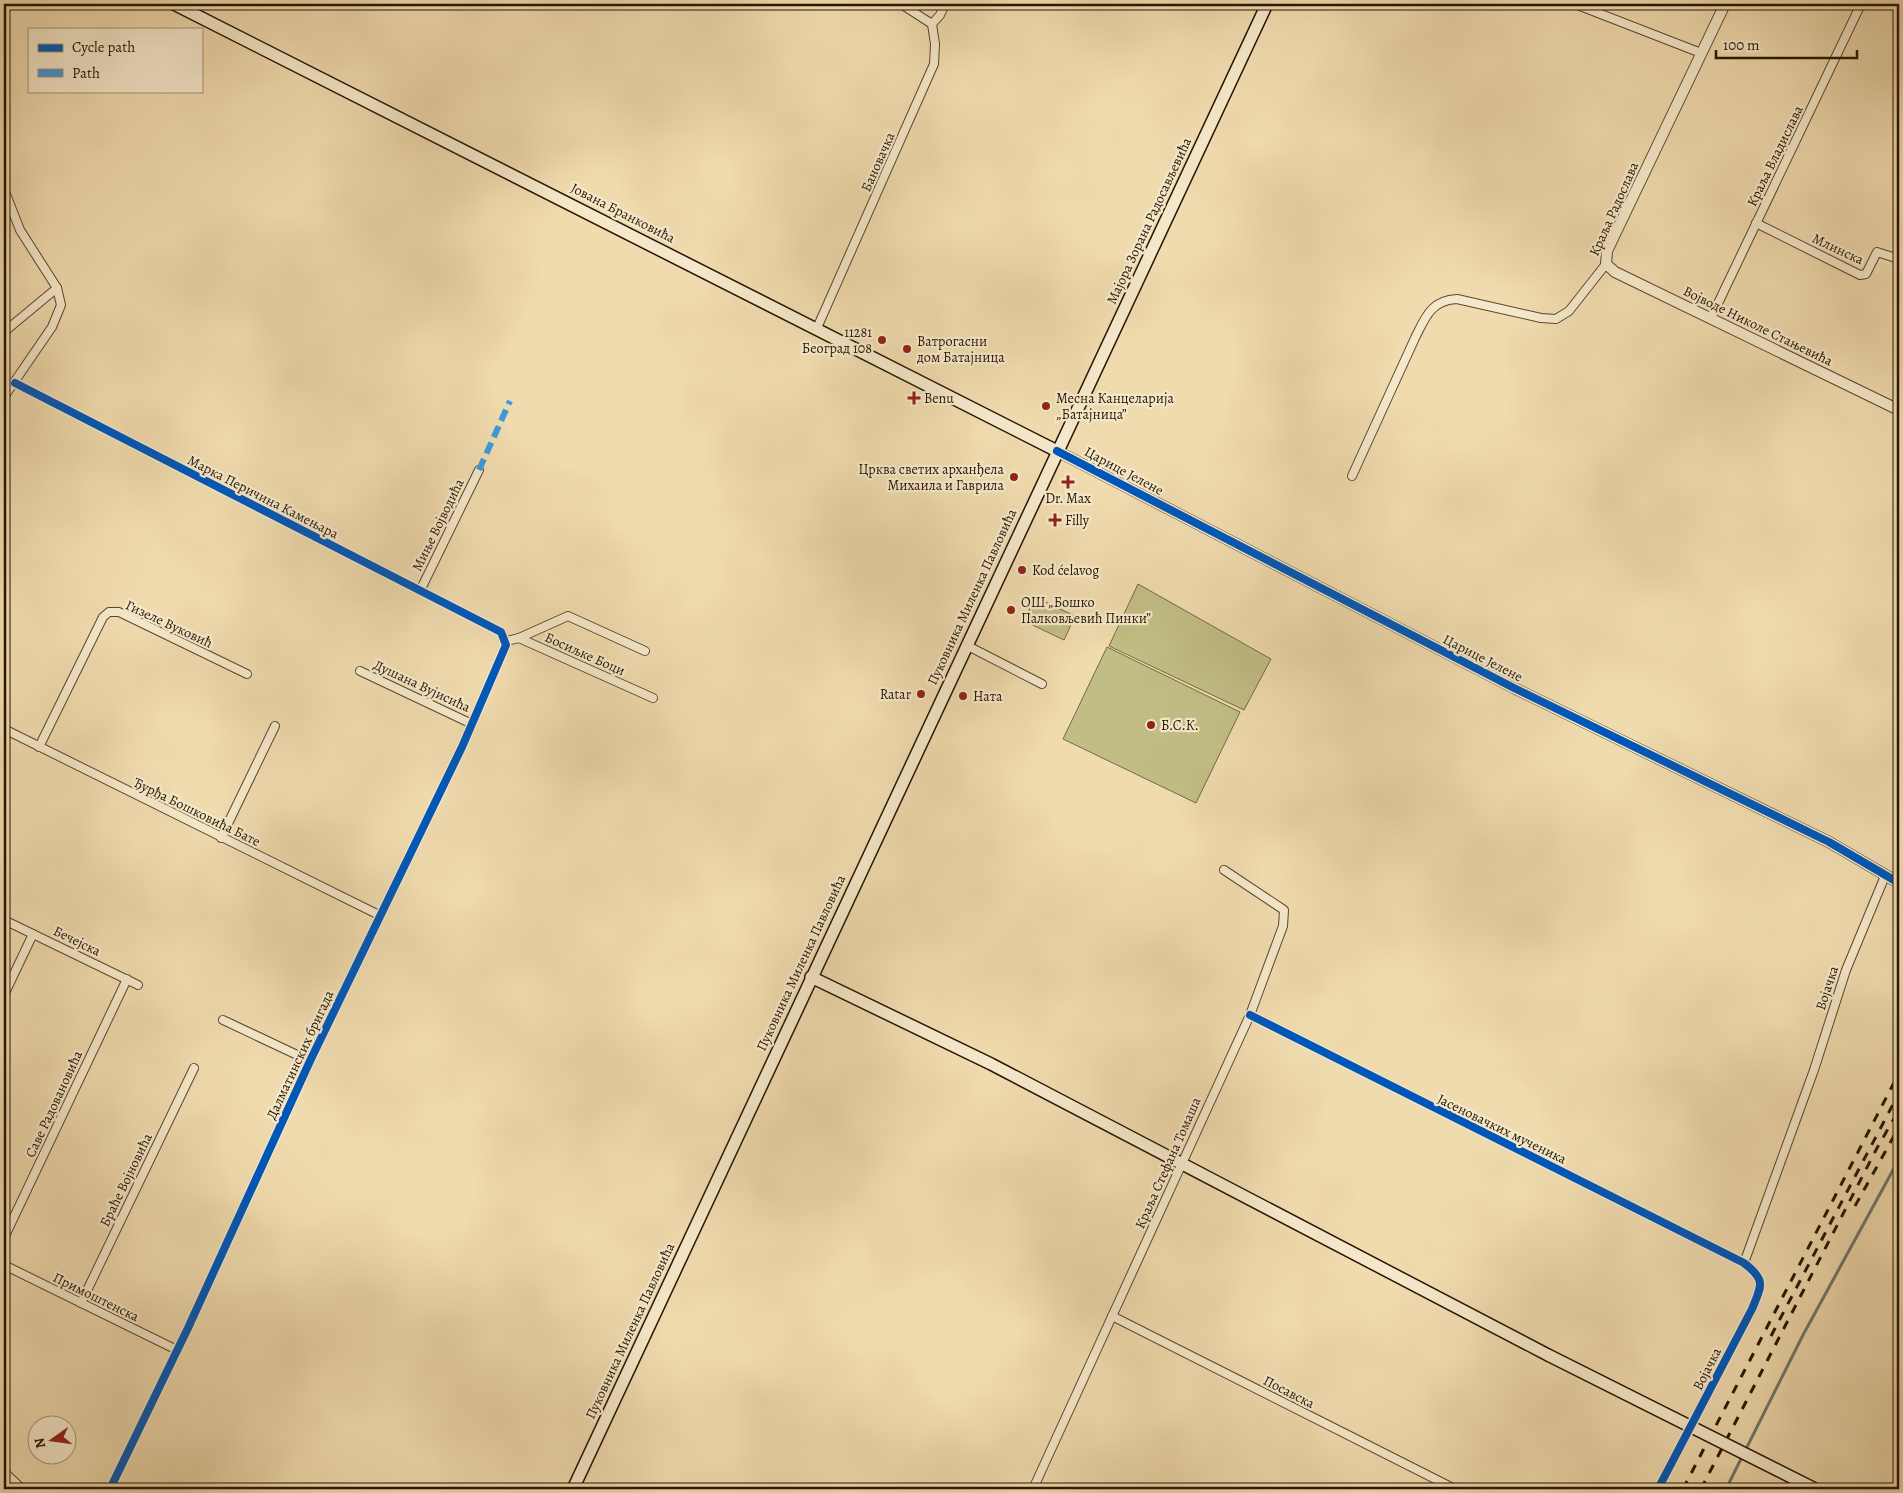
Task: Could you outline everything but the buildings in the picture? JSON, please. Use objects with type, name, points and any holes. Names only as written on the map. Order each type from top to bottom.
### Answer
[{"type":"main road","name":"Јована Бранковића","points":[[174,4],[1057,451]]},
{"type":"main road","name":"Мајора Зорана Радосављевића","points":[[1057,451],[1267,4]]},
{"type":"main road","name":"Пуковника Миленка Павловића","points":[[573,1489],[1057,451]]},
{"type":"main road","points":[[811,978],[991,1064],[1548,1354],[1815,1489]]},
{"type":"street","points":[[900,4],[932,24],[945,4]]},
{"type":"street","points":[[1576,4],[1701,54]]},
{"type":"street","name":"Краља Радослава","points":[[1352,476],[1415,338],[1426,316],[1435,306],[1444,300],[1457,299],[1542,318],[1556,319],[1569,311],[1606,264],[1607,251],[1725,4]]},
{"type":"street","name":"Краља Владислава","points":[[1711,318],[1861,4]]},
{"type":"street","name":"Бановачка","points":[[817,328],[934,64],[935,44],[932,24]]},
{"type":"street","points":[[4,189],[20,230],[57,288],[61,305],[59,315],[4,397]]},
{"type":"street","name":"Млинска","points":[[1756,223],[1860,275],[1866,274],[1877,252],[1899,260]]},
{"type":"street","name":"Војводе Николе Стањевића","points":[[1606,264],[1615,272],[1899,410]]},
{"type":"street","points":[[4,332],[57,288]]},
{"type":"street","name":"Марка Перичина Камењара","points":[[15,383],[501,632],[506,641]]},
{"type":"street","name":"Царице Јелене","points":[[1057,451],[1514,688],[1829,842],[1899,883]]},
{"type":"street","name":"Миње Војводића","points":[[420,591],[479,470]]},
{"type":"street","name":"Гизеле Вуковић","points":[[39,747],[103,617],[109,612],[119,612],[247,674]]},
{"type":"street","points":[[506,641],[519,638],[568,616],[645,651]]},
{"type":"street","name":"Босиљке Боци","points":[[519,638],[653,698]]},
{"type":"street","name":"Далматинских бригада","points":[[110,1489],[177,1350],[310,1060],[472,724],[506,650],[506,641]]},
{"type":"street","points":[[966,645],[1042,684]]},
{"type":"street","name":"Душана Вујисића","points":[[360,671],[472,724]]},
{"type":"street","points":[[221,838],[275,726]]},
{"type":"street","name":"Ђурђа Бошковића Бате","points":[[4,729],[379,915]]},
{"type":"street","name":"Краља Стефана Томаша","points":[[1032,1489],[1250,1015],[1283,926],[1284,910],[1224,870]]},
{"type":"street","name":"Војачка","points":[[1658,1489],[1761,1286],[1759,1275],[1744,1263],[1814,1070],[1846,970],[1885,876]]},
{"type":"street","name":"Бечејска","points":[[4,920],[138,985]]},
{"type":"street","points":[[4,995],[33,934]]},
{"type":"street","name":"Саве Радовановића","points":[[4,1238],[127,980]]},
{"type":"street","name":"Јасеновачких мученика","points":[[1250,1015],[1744,1263]]},
{"type":"street","points":[[223,1020],[310,1060]]},
{"type":"street","name":"Браће Војновића","points":[[81,1303],[194,1068]]},
{"type":"street","name":"Примоштенска","points":[[4,1265],[177,1350]]},
{"type":"street","name":"Посавска","points":[[1112,1316],[1455,1489]]},
{"type":"street","points":[[4,1472],[22,1489]]},
{"type":"shaded area","points":[[1138,584],[1271,659],[1244,710],[1109,646]]},
{"type":"shaded area","points":[[1035,597],[1075,616],[1064,640],[1024,621]]},
{"type":"shaded area","name":"Б.С.К.","points":[[1107,647],[1240,712],[1196,803],[1063,739]]},
{"type":"waterway","points":[[1726,1489],[1803,1335],[1899,1159]]},
{"type":"railway","points":[[1683,1489],[1899,1073]]},
{"type":"railway","points":[[1771,1336],[1899,1093]]},
{"type":"railway","points":[[1701,1489],[1877,1148],[1899,1110]]},
{"type":"railway","points":[[1855,1206],[1899,1127]]},
{"type":"marked path","points":[[479,470],[510,401]]},
{"type":"cycle path","points":[[15,383],[501,632],[506,645],[462,747],[310,1061],[188,1328],[110,1489]]},
{"type":"cycle path","points":[[1057,451],[1514,688],[1829,842],[1899,883]]},
{"type":"cycle path","points":[[1250,1015],[1744,1263],[1756,1274],[1759,1279],[1760,1288],[1752,1309],[1658,1489]]},
{"type":"place","name":"11281 Београд 108","points":[[882,340]]},
{"type":"place","name":"Ватрогасни дом Батајница","points":[[907,349]]},
{"type":"place","name":"Benu","points":[[914,398]]},
{"type":"place","name":"Месна Канцеларија „Батајница”","points":[[1046,406]]},
{"type":"place","name":"Црква светих арханђела Михаила и Гаврила","points":[[1014,477]]},
{"type":"place","name":"Dr. Max","points":[[1068,482]]},
{"type":"place","name":"Filly","points":[[1055,520]]},
{"type":"place","name":"Kod ćelavog","points":[[1022,570]]},
{"type":"place","name":"ОШ „Бошко Палковљевић Пинки”","points":[[1011,610]]},
{"type":"place","name":"Ratar","points":[[921,694]]},
{"type":"place","name":"Ната","points":[[963,696]]},
{"type":"place","name":"Б.С.К.","points":[[1151,725]]}]
